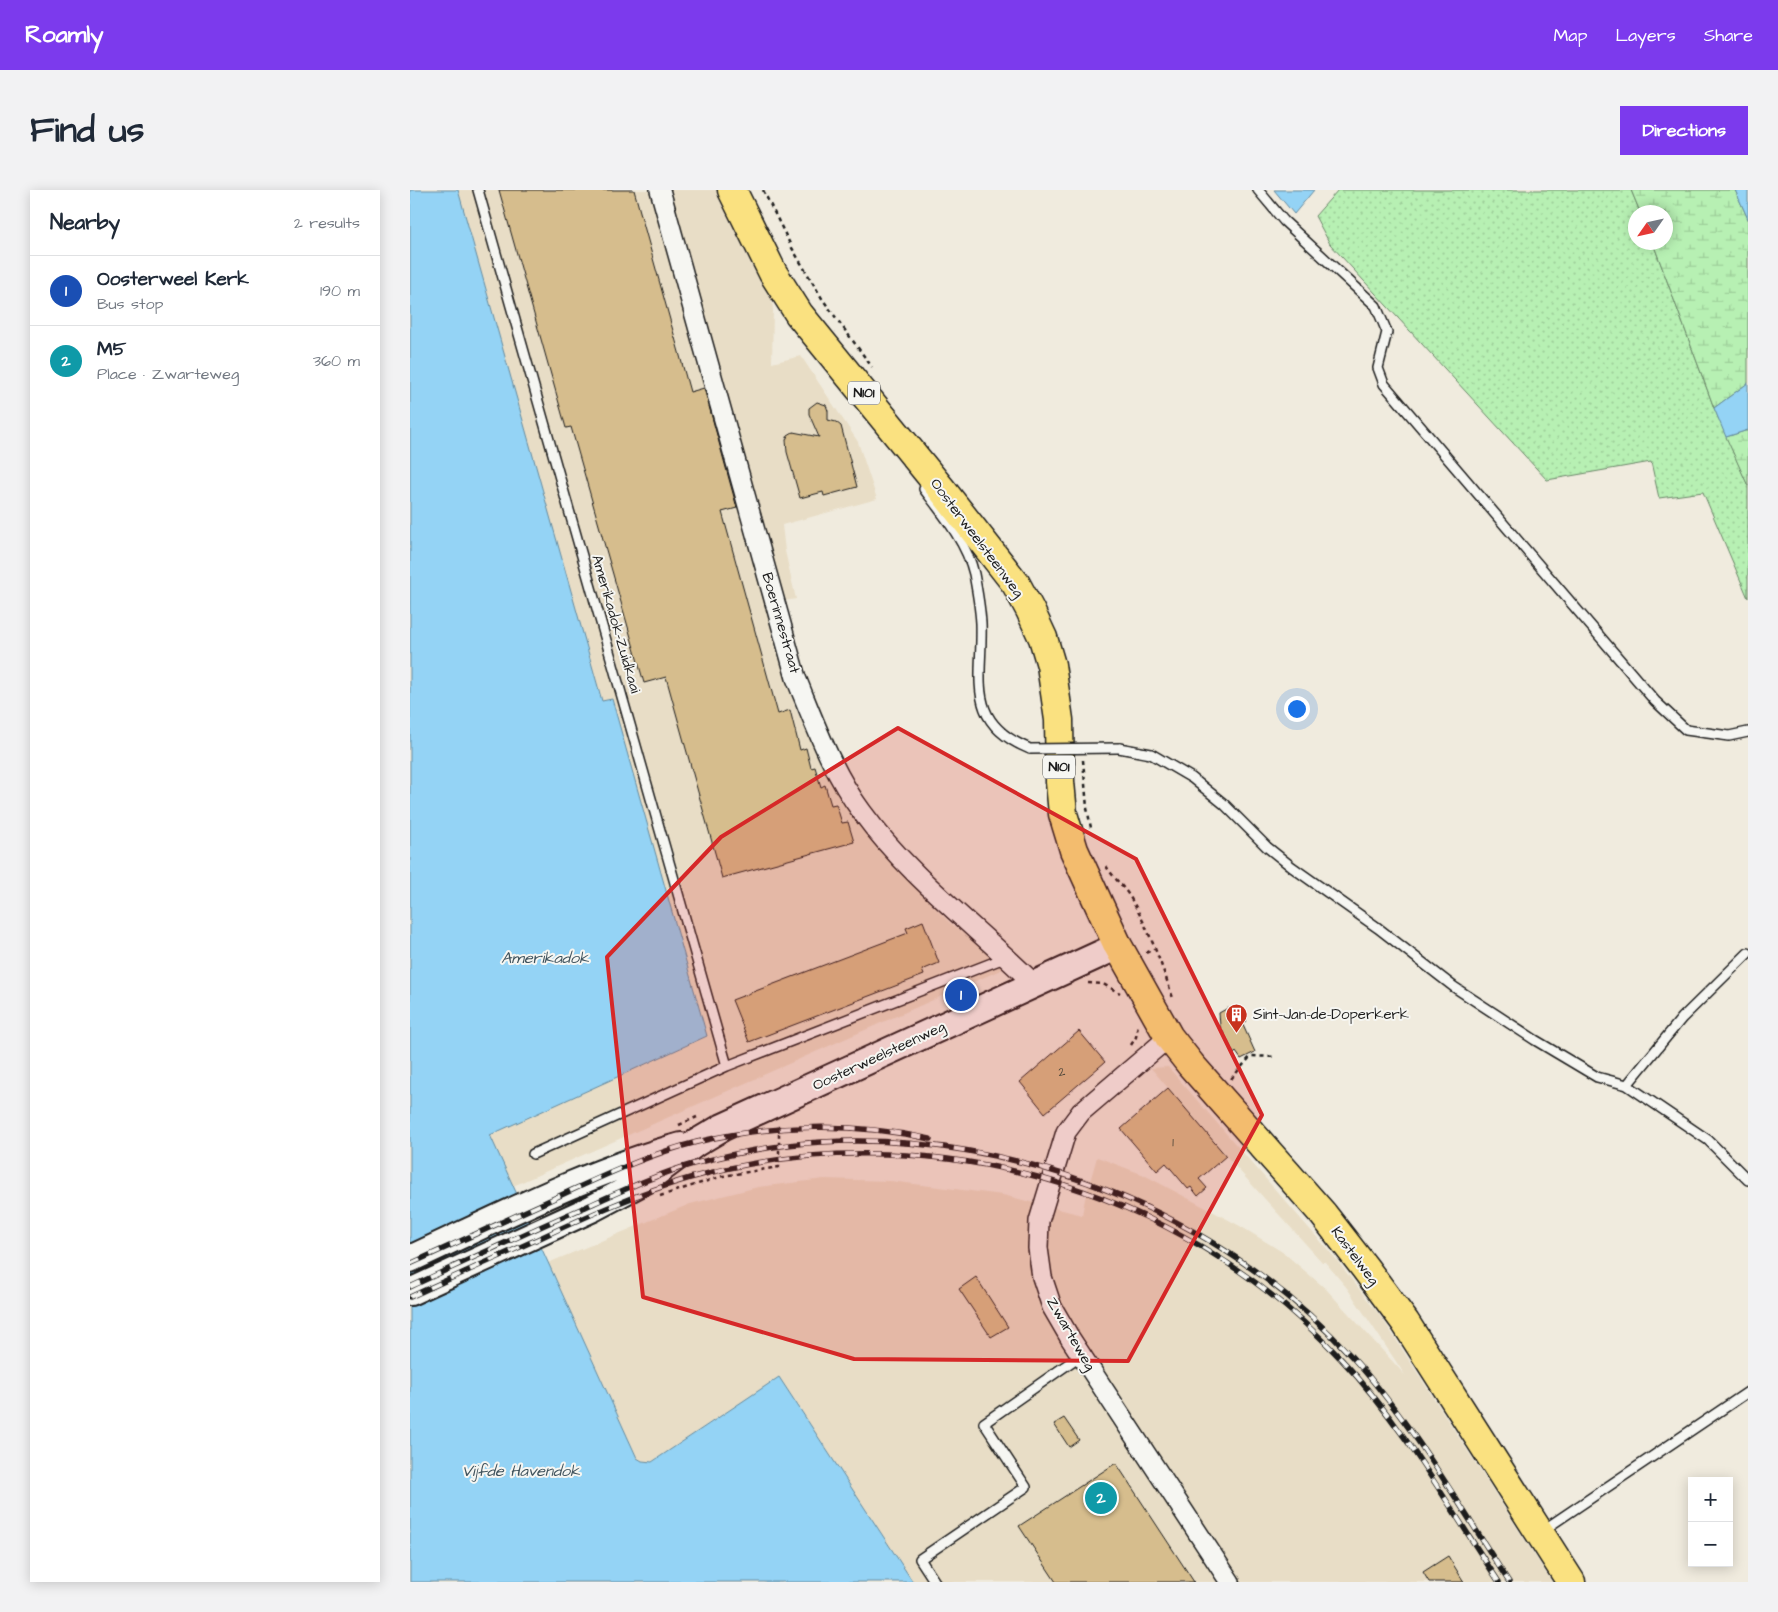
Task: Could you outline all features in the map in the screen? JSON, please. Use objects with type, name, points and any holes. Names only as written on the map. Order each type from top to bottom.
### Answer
[{"type":"main road","name":"Oosterweelsteenweg","points":[[410,1292],[564,1222],[646,1180],[696,1142],[722,1127],[1118,946],[1074,850],[1063,814],[1060,782],[1059,720],[1051,665],[1043,638],[1030,610],[1016,584],[799,314],[773,273],[732,190]]},
{"type":"main road","name":"Kastelweg","points":[[1118,946],[1169,1036],[1191,1065],[1323,1214],[1405,1322],[1571,1582]]},
{"type":"main road","name":"Oosterweelsteenweg","points":[[410,1259],[551,1194],[638,1158],[696,1142]]},
{"type":"street","name":"Boerinnestraat","points":[[660,190],[796,678],[819,735],[860,810],[884,840],[913,872],[1008,957],[1034,984]]},
{"type":"street","name":"Zwarteweg","points":[[1169,1036],[1081,1112],[1066,1132],[1039,1221],[1038,1248],[1042,1277],[1052,1307],[1230,1582]]},
{"type":"lane","name":"Amerikadok-Zuidkaai","points":[[478,190],[728,1066]]},
{"type":"lane","points":[[725,190],[749,243],[790,310],[882,432]]},
{"type":"lane","points":[[1258,190],[1284,221],[1376,306],[1387,332],[1378,368],[1384,384],[1655,701],[1686,730],[1729,736],[1748,732]]},
{"type":"lane","points":[[916,478],[956,533],[973,572],[981,622],[979,681],[984,712],[1001,733],[1014,742],[1030,749],[1119,748],[1151,754],[1192,778],[1224,804],[1267,847],[1292,867],[1378,928],[1454,987],[1535,1040],[1597,1077],[1627,1085],[1708,1140],[1748,1180]]},
{"type":"lane","points":[[1627,1085],[1682,1018],[1748,953]]},
{"type":"lane","points":[[533,1154],[728,1066],[1008,957]]},
{"type":"lane","points":[[935,1582],[920,1560],[1026,1487],[984,1423],[1082,1355]]},
{"type":"lane","points":[[1540,1533],[1748,1392]]},
{"type":"path","points":[[1084,983],[1103,984],[1126,997]]},
{"type":"path","points":[[1129,1050],[1136,1037],[1138,1020]]},
{"type":"path","points":[[1231,1079],[1251,1056],[1276,1058]]},
{"type":"path","points":[[655,1198],[723,1176],[780,1167],[779,1121]]},
{"type":"highlighted area","points":[[898,728],[1136,859],[1262,1115],[1128,1361],[854,1359],[643,1297],[607,957],[721,837]]},
{"type":"shaded area","points":[[458,190],[747,190],[771,287],[773,311],[772,363],[801,356],[858,442],[877,499],[782,525],[785,551],[796,599],[784,601],[765,530],[746,535],[779,658],[796,709],[817,754],[839,795],[866,834],[892,864],[949,922],[1005,968],[513,1186],[489,1135],[707,1036],[612,699],[602,702]]},
{"type":"shaded area","points":[[1168,1067],[1335,1258],[1384,1321],[1552,1582],[913,1582],[779,1378],[652,1462],[642,1461],[637,1458],[548,1263],[690,1204],[758,1187],[824,1179],[890,1181],[1003,1195],[1082,1215],[1097,1157],[1144,1175],[1240,1226],[1284,1253],[1326,1289],[1405,1375],[1347,1288],[1226,1156],[1151,1068]]},
{"type":"green space","points":[[1338,190],[1631,190],[1637,205],[1628,205],[1628,250],[1656,250],[1714,408],[1748,486],[1748,598],[1703,492],[1659,498],[1651,462],[1547,480],[1330,244],[1315,216]]},
{"type":"green space","points":[[1631,190],[1735,190],[1748,219],[1748,383],[1714,408],[1656,250],[1673,250],[1673,205],[1637,205]]},
{"type":"green space","points":[[1748,430],[1748,486],[1726,437]]},
{"type":"water","points":[[410,190],[458,190],[602,701],[612,699],[707,1036],[490,1135],[637,1458],[642,1461],[652,1462],[779,1377],[913,1582],[410,1582]]},
{"type":"water","points":[[1274,190],[1314,190],[1294,214]]},
{"type":"water","points":[[1735,190],[1748,190],[1748,219]]},
{"type":"water","points":[[1748,383],[1748,430],[1726,437],[1714,408]]},
{"type":"building","points":[[499,190],[634,190],[690,392],[704,388],[737,508],[722,512],[778,714],[790,710],[800,750],[806,748],[811,768],[815,767],[821,787],[825,785],[831,805],[836,804],[842,823],[848,822],[854,842],[722,878],[666,677],[644,683],[571,427],[566,428]]},
{"type":"building","points":[[817,402],[826,405],[828,420],[836,422],[841,426],[857,487],[824,496],[823,492],[800,498],[787,452],[786,440],[788,435],[793,432],[819,437],[809,414],[809,408]]},
{"type":"building","points":[[923,921],[939,963],[922,970],[924,975],[749,1042],[732,1000],[908,933],[906,928]]},
{"type":"building","name":"Sint-Jan-de-Doperkerk","points":[[1228,1008],[1247,1021],[1242,1023],[1255,1052],[1241,1059],[1236,1052],[1234,1054],[1220,1026],[1219,1013]]},
{"type":"building","points":[[1079,1031],[1105,1062],[1045,1113],[1020,1082]]},
{"type":"building","points":[[1168,1088],[1226,1156],[1199,1179],[1207,1188],[1198,1196],[1191,1187],[1188,1189],[1166,1163],[1157,1171],[1121,1129]]},
{"type":"building","points":[[976,1277],[1008,1327],[991,1337],[959,1289]]},
{"type":"building","points":[[1064,1418],[1079,1440],[1069,1447],[1054,1424]]},
{"type":"building","points":[[1116,1463],[1194,1582],[1056,1582],[1019,1526]]},
{"type":"building","points":[[1448,1556],[1464,1582],[1429,1582],[1423,1572]]},
{"type":"railway","points":[[410,1264],[609,1173],[661,1153],[697,1142],[754,1132],[813,1127],[872,1130],[930,1139]]},
{"type":"railway","points":[[410,1287],[624,1190],[679,1168],[725,1156],[789,1145],[822,1142],[895,1142],[968,1151],[1040,1167],[1110,1191],[1178,1223],[1241,1261],[1300,1306],[1352,1357],[1395,1410],[1435,1466],[1509,1582]]},
{"type":"railway","points":[[410,1297],[577,1221],[633,1198],[690,1178],[778,1160],[867,1154],[955,1160],[1041,1178],[1124,1207],[1203,1248],[1276,1299],[1342,1360],[1386,1412],[1406,1439],[1499,1582]]},
{"type":"place","name":"Oosterweel Kerk","points":[[961,995]]},
{"type":"place","name":"Sint-Jan-de-Doperkerk","points":[[1237,1033]]},
{"type":"place","name":"M5","points":[[1101,1498]]},
{"type":"water label","name":"Amerikadok","points":[[545,958]]},
{"type":"water label","name":"Vijfde Havendok","points":[[521,1471]]}]
